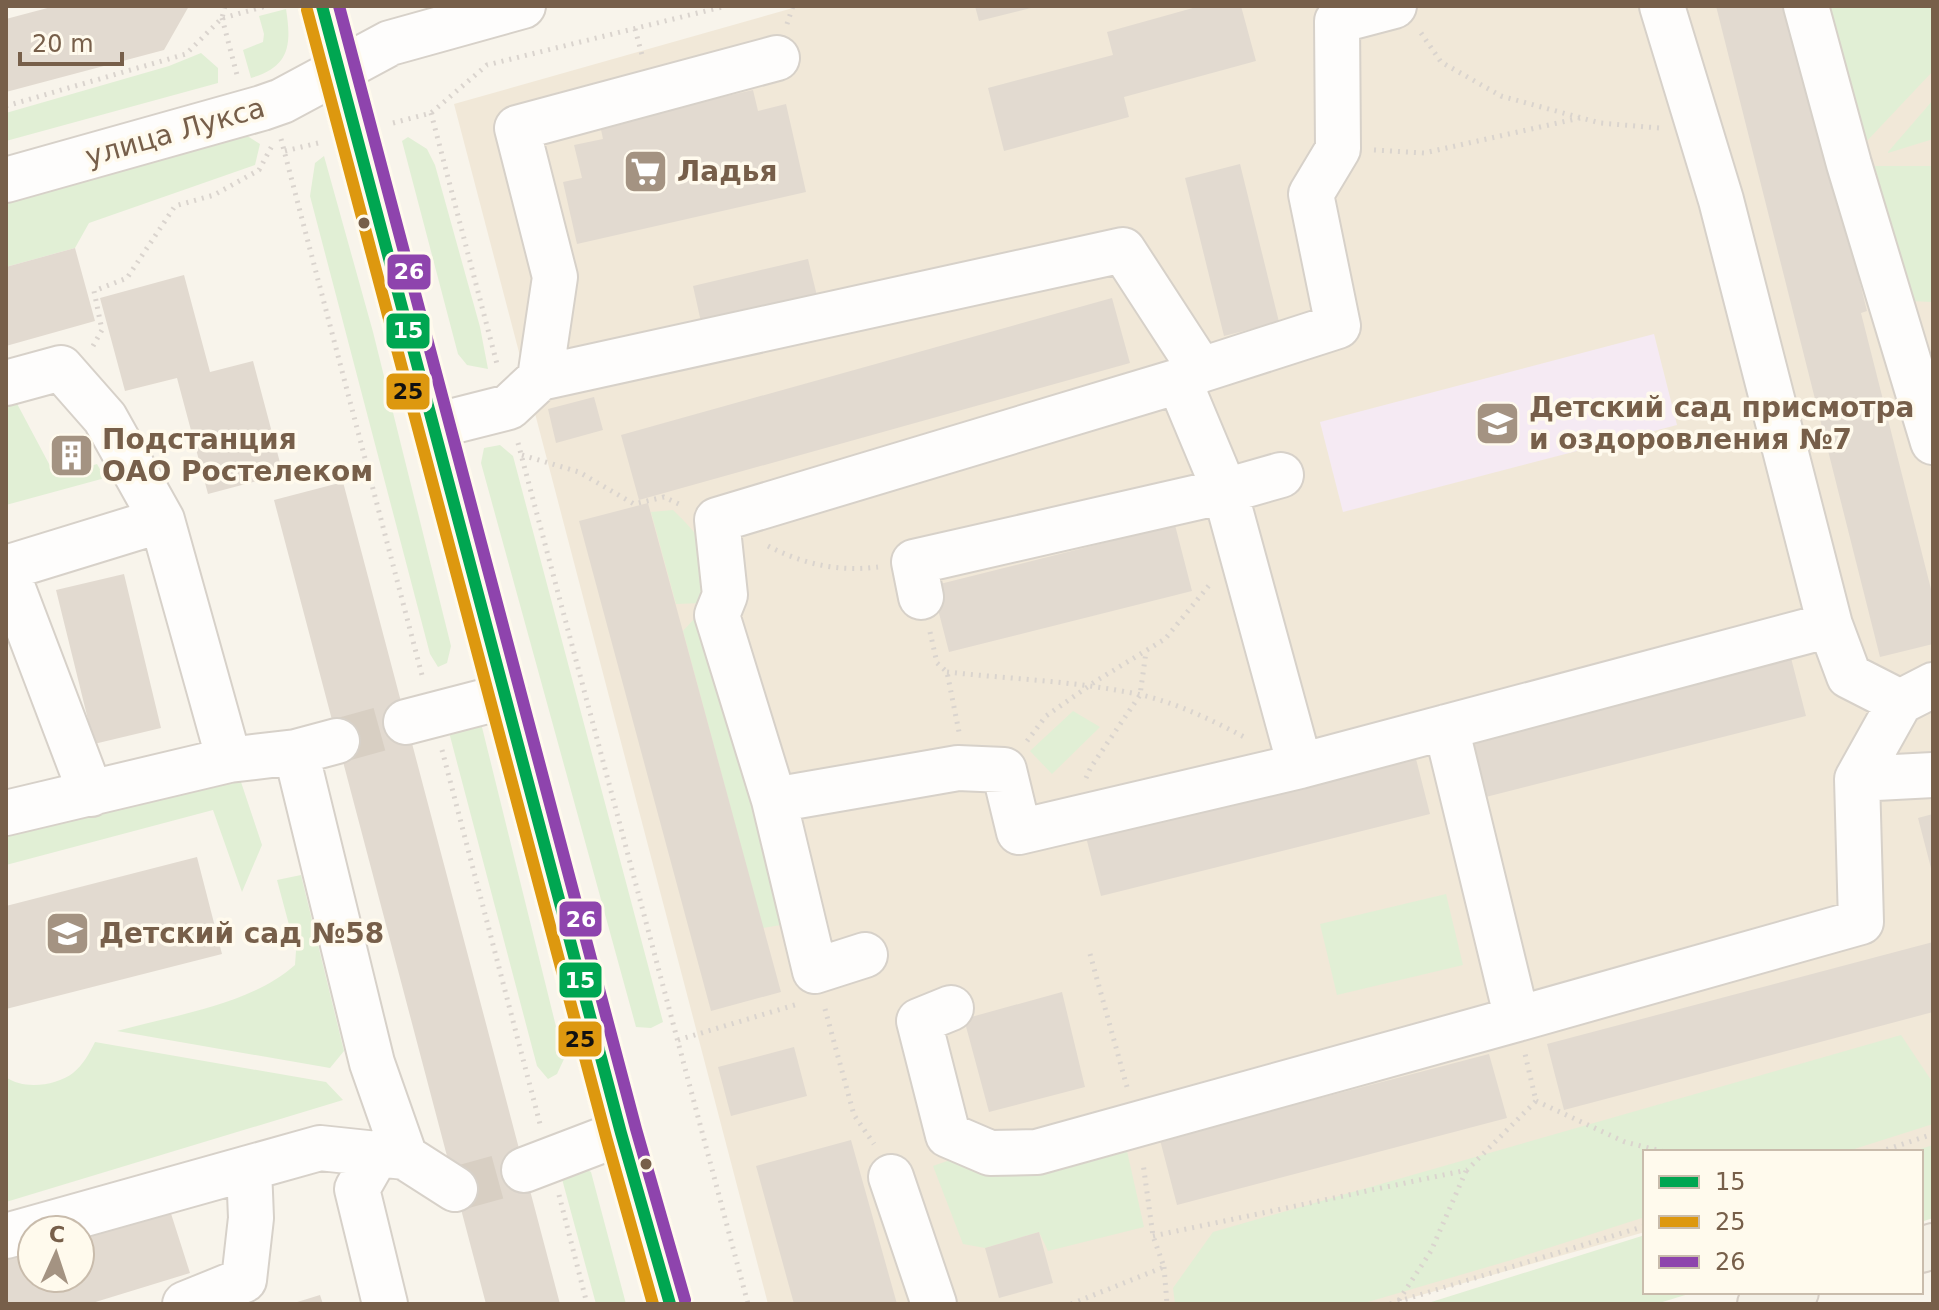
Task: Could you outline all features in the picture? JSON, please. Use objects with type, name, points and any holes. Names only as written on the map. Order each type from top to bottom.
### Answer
[{"type":"main road","points":[[322,6],[621,1133],[670,1304]]},
{"type":"main road","points":[[1760,1304],[1790,1294]]},
{"type":"street","name":"улица Лукса","points":[[6,180],[262,108],[282,101],[400,40],[523,6]]},
{"type":"street","points":[[951,1008],[919,1021],[948,1135],[990,1153],[1037,1152],[1861,922],[1857,779],[1916,693],[1849,676],[1830,625],[1721,200],[1662,6]]},
{"type":"street","points":[[1806,6],[1849,164],[1933,442]]},
{"type":"street","points":[[865,955],[815,971],[774,800],[717,615],[725,595],[717,520],[1190,376],[1338,326],[1311,194],[1338,149],[1337,21],[1406,17]]},
{"type":"street","points":[[540,378],[555,277],[517,128],[777,58]]},
{"type":"street","points":[[434,426],[509,407],[540,378],[1123,250],[1190,376],[1225,491],[1300,766]]},
{"type":"street","points":[[6,383],[61,368],[105,418],[162,520],[229,760]]},
{"type":"street","points":[[918,580],[1281,475]]},
{"type":"street","points":[[91,794],[6,569],[162,520]]},
{"type":"street","points":[[774,800],[985,769],[1019,832],[1300,766],[1830,625]]},
{"type":"street","points":[[406,722],[506,696]]},
{"type":"street","points":[[1446,727],[1517,1019]]},
{"type":"street","points":[[6,813],[229,760],[317,747],[391,1155]]},
{"type":"street","points":[[1857,779],[1933,775]]},
{"type":"street","points":[[524,1170],[621,1133]]},
{"type":"street","points":[[6,1236],[320,1148],[391,1155],[455,1189]]},
{"type":"street","points":[[385,1304],[357,1189],[391,1155]]},
{"type":"street","points":[[185,1304],[244,1280],[251,1218],[249,1168]]},
{"type":"street","points":[[891,1177],[934,1304]]},
{"type":"path","points":[[225,6],[222,18],[236,75]]},
{"type":"path","points":[[6,106],[186,54],[222,18],[266,6]]},
{"type":"path","points":[[726,6],[487,65],[431,113],[748,1304]]},
{"type":"path","points":[[1406,17],[1441,62],[1501,96],[1581,118],[1702,136]]},
{"type":"path","points":[[1338,149],[1424,153],[1581,118]]},
{"type":"path","points":[[89,352],[102,330],[94,291],[127,278],[175,206],[214,195],[259,170],[280,133]]},
{"type":"path","points":[[521,455],[579,472],[634,504],[664,497],[821,567],[858,569],[918,580]]},
{"type":"path","points":[[1240,546],[1165,639],[1088,686],[1046,716],[985,769],[947,672],[1088,686],[1140,695],[1210,719],[1248,739]]},
{"type":"path","points":[[1068,820],[1091,767],[1140,695],[1146,651]]},
{"type":"path","points":[[1090,954],[1138,1124],[1153,1236],[1164,1267],[1167,1304]]},
{"type":"path","points":[[678,1040],[799,1004],[815,971]]},
{"type":"path","points":[[815,971],[854,1115],[869,1135]]},
{"type":"path","points":[[1517,1019],[1536,1101]]},
{"type":"path","points":[[1536,1101],[1625,1142],[1657,1150]]},
{"type":"path","points":[[1399,1301],[1431,1251],[1467,1170],[1536,1101]]},
{"type":"path","points":[[1885,1150],[1933,1134]]},
{"type":"path","points":[[1153,1236],[1467,1170]]},
{"type":"path","points":[[1390,1304],[1643,1227]]},
{"type":"path","points":[[1071,1304],[1164,1267]]},
{"type":"shaded area","points":[[800,6],[1933,6],[1933,1150],[1643,1150],[1643,1233],[1389,1304],[768,1304],[454,104]]},
{"type":"shaded area","name":"Детский сад присмотра и оздоровления №7","points":[[1654,334],[1677,425],[1343,512],[1320,422]]},
{"type":"green space","points":[[1826,6],[1933,6],[1933,71],[1865,143]]},
{"type":"green space","points":[[286,9],[288,44],[285,53],[273,68],[251,78],[243,50],[263,42],[259,16]]},
{"type":"green space","points":[[201,53],[218,68],[218,83],[6,141],[6,113],[169,66]]},
{"type":"green space","points":[[1933,100],[1933,139],[1888,153],[1888,152]]},
{"type":"green space","points":[[241,132],[260,144],[255,165],[89,223],[75,248],[6,267],[6,196]]},
{"type":"green space","points":[[408,137],[427,149],[435,165],[480,327],[488,369],[467,365],[458,354],[402,141]]},
{"type":"green space","points":[[324,156],[373,332],[451,646],[447,663],[438,667],[430,654],[310,196],[315,163]]},
{"type":"green space","points":[[1871,166],[1933,166],[1933,302],[1909,301]]},
{"type":"green space","points":[[14,398],[56,477],[97,464],[105,478],[6,505],[6,400]]},
{"type":"green space","points":[[500,445],[513,456],[663,1022],[651,1028],[636,1027],[481,463],[484,448]]},
{"type":"green space","points":[[673,510],[694,533],[705,551],[707,561],[702,603],[676,604],[651,512]]},
{"type":"green space","points":[[694,619],[710,619],[789,919],[781,925],[763,928],[683,631]]},
{"type":"green space","points":[[478,711],[564,1059],[557,1074],[548,1079],[537,1066],[445,717]]},
{"type":"green space","points":[[1073,711],[1100,727],[1052,774],[1030,751]]},
{"type":"green space","points":[[237,770],[262,845],[242,892],[213,810],[6,865],[6,827]]},
{"type":"green space","points":[[301,875],[344,1051],[330,1068],[117,1031],[234,999],[277,979],[295,965],[296,951],[277,880]]},
{"type":"green space","points":[[1446,894],[1463,965],[1337,995],[1320,924]]},
{"type":"green space","points":[[1901,1035],[1933,1083],[1933,1124],[1851,1150],[1643,1150],[1643,1218],[1361,1304],[1175,1304],[1173,1288],[1213,1232]]},
{"type":"green space","points":[[95,1042],[326,1082],[343,1100],[6,1202],[6,1077],[30,1085],[58,1081],[77,1070]]},
{"type":"green space","points":[[1933,1145],[1933,1218],[1923,1221],[1923,1150],[1917,1150]]},
{"type":"green space","points":[[1127,1151],[1144,1227],[1048,1251],[1039,1232],[985,1248],[963,1244],[933,1166],[967,1154],[991,1169],[1028,1175]]},
{"type":"green space","points":[[571,1159],[591,1172],[626,1304],[596,1304],[562,1179],[560,1164]]},
{"type":"green space","points":[[1643,1236],[1643,1294],[1688,1294],[1656,1304],[1425,1304]]},
{"type":"building","points":[[55,6],[189,6],[164,50],[6,92],[6,19]]},
{"type":"building","points":[[975,6],[1035,6],[1035,7],[979,21]]},
{"type":"building","points":[[1200,6],[1241,6],[1256,61],[1124,97],[1129,117],[1004,151],[988,88],[1113,55],[1107,32]]},
{"type":"building","points":[[1716,6],[1791,6],[1867,311],[1861,313],[1933,597],[1933,644],[1880,657]]},
{"type":"building","points":[[753,90],[758,111],[786,104],[806,192],[577,244],[563,182],[582,178],[574,145],[603,139],[600,125]]},
{"type":"building","points":[[1240,164],[1279,322],[1224,336],[1185,178]]},
{"type":"building","points":[[75,248],[95,321],[6,346],[6,267]]},
{"type":"building","points":[[808,259],[817,296],[701,322],[693,286]]},
{"type":"building","points":[[184,275],[210,372],[253,361],[283,474],[208,494],[177,378],[125,391],[100,298]]},
{"type":"building","points":[[1112,298],[1130,363],[639,500],[621,435]]},
{"type":"building","points":[[594,397],[603,430],[556,443],[548,409]]},
{"type":"building","name":"Подстанция ОАО Ростелеком","points":[[80,442],[86,461],[62,469],[56,450]]},
{"type":"building","points":[[343,482],[560,1304],[486,1304],[274,500]]},
{"type":"building","points":[[648,503],[781,992],[711,1011],[579,521]]},
{"type":"building","points":[[1175,525],[1192,591],[949,652],[932,586]]},
{"type":"building","points":[[124,574],[161,728],[94,744],[56,590]]},
{"type":"building","points":[[1791,658],[1806,716],[1478,799],[1463,740]]},
{"type":"building","points":[[1415,755],[1430,814],[1101,896],[1086,837]]},
{"type":"building","points":[[1933,814],[1933,872],[1932,872],[1918,818]]},
{"type":"building","name":"Детский сад №58","points":[[197,857],[222,954],[6,1009],[6,906]]},
{"type":"building","points":[[1933,942],[1933,1012],[1564,1110],[1547,1044]]},
{"type":"building","points":[[1062,992],[1085,1087],[989,1112],[964,1019]]},
{"type":"building","points":[[794,1047],[807,1096],[731,1116],[718,1067]]},
{"type":"building","points":[[1489,1054],[1507,1118],[1177,1205],[1160,1140]]},
{"type":"building","points":[[851,1140],[897,1304],[794,1304],[756,1166]]},
{"type":"building","points":[[167,1201],[190,1273],[89,1304],[6,1304],[6,1250],[16,1247],[16,1294],[96,1294],[96,1225]]},
{"type":"building","points":[[1039,1232],[1053,1283],[999,1298],[985,1248]]},
{"type":"building","points":[[320,1295],[323,1304],[294,1304],[294,1303]]},
{"type":"tunnel","points":[[337,741],[406,722]]},
{"type":"tunnel","points":[[455,1189],[524,1170]]},
{"type":"transit line","name":"15","points":[[322,6],[621,1133],[670,1304]]},
{"type":"transit line","name":"26","points":[[339,6],[636,1129],[685,1300]]},
{"type":"transit line","name":"25","points":[[307,10],[653,1304]]},
{"type":"place","name":"Ладья","points":[[646,171]]},
{"type":"place","name":"Детский сад присмотра и оздоровления №7","points":[[1498,423]]},
{"type":"place","name":"Подстанция ОАО Ростелеком","points":[[71,455]]},
{"type":"place","name":"Детский сад №58","points":[[68,933]]}]
